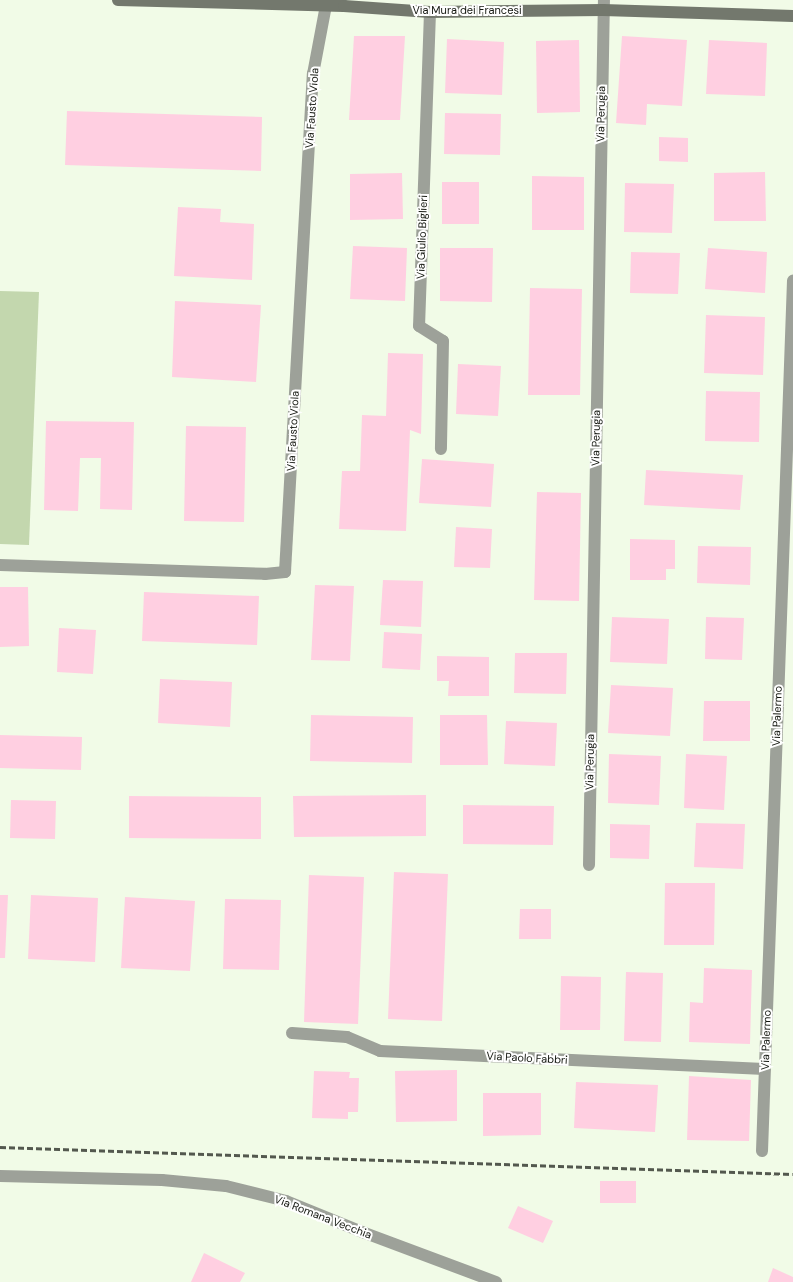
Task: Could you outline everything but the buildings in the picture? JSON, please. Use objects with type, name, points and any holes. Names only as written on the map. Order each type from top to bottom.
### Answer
[{"type":"street","name":"Via Mura dei Francesi","points":[[118,0],[327,3],[430,12],[604,5],[681,14],[793,16]]},
{"type":"street","name":"Via Fausto Viola","points":[[0,565],[257,573],[285,572],[313,74],[327,3]]},
{"type":"street","name":"Via Perugia","points":[[589,865],[604,5]]},
{"type":"street","name":"Via Giulio Biglieri","points":[[430,12],[419,326],[444,341],[441,449]]},
{"type":"street","name":"Via Palermo","points":[[762,1151],[793,281]]},
{"type":"street","name":"Via Paolo Fabbri","points":[[292,1033],[347,1036],[380,1050],[765,1069]]},
{"type":"street","name":"Via Romana Vecchia","points":[[0,1176],[162,1180],[226,1186],[286,1201],[364,1233],[496,1282]]},
{"type":"green space","points":[[0,291],[39,292],[29,545],[0,544]]},
{"type":"railway","points":[[0,1147],[793,1174]]}]
